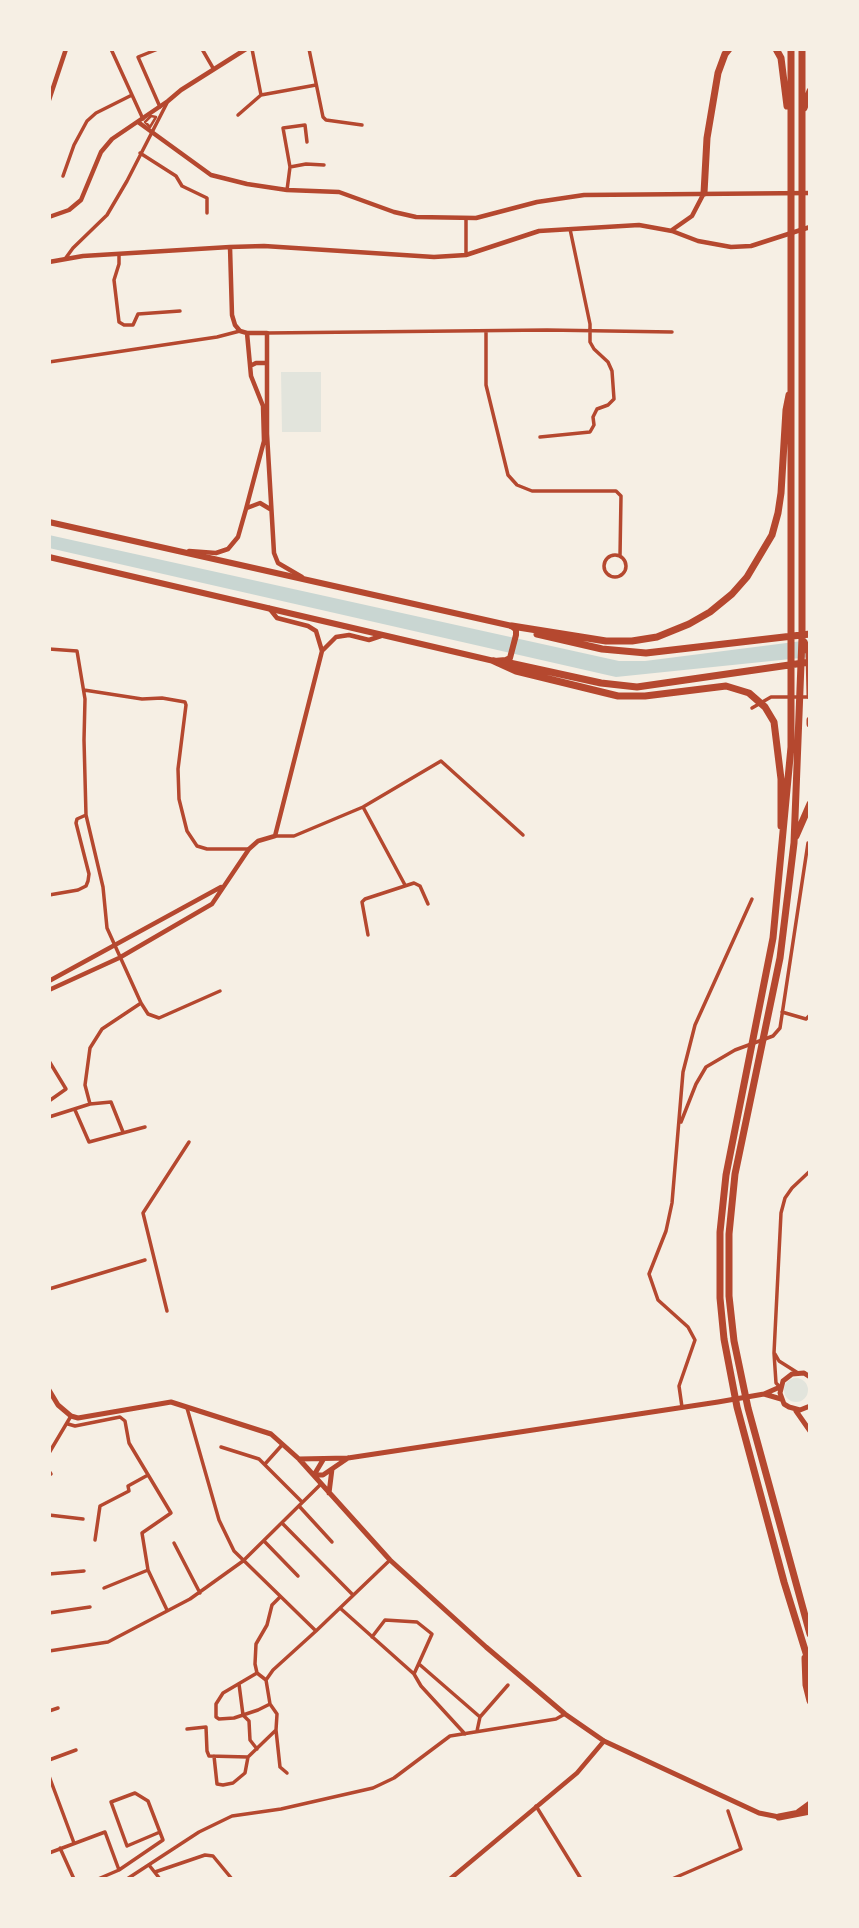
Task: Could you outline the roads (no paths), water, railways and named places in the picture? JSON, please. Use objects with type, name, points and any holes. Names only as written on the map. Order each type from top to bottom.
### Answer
[{"type":"highway","points":[[704,193],[707,138],[718,73],[727,51],[735,49]]},
{"type":"highway","points":[[776,49],[781,58],[790,122]]},
{"type":"highway","points":[[791,49],[791,747],[773,938],[726,1175],[720,1232],[720,1298],[724,1339],[737,1407],[810,1666]]},
{"type":"highway","points":[[802,49],[806,636],[794,843],[780,958],[735,1174],[729,1234],[729,1284],[734,1341],[748,1408],[810,1634]]},
{"type":"highway","points":[[801,132],[806,99],[810,91]]},
{"type":"highway","points":[[512,626],[620,642],[657,637],[710,612],[732,594],[760,559],[772,535],[781,493],[786,410],[792,381]]},
{"type":"highway","points":[[512,626],[602,649],[646,653],[806,636]]},
{"type":"highway","points":[[806,636],[810,696]]},
{"type":"highway","points":[[494,661],[516,671],[600,693],[645,696],[726,686],[749,693],[765,707],[774,722],[781,779],[780,820],[783,845]]},
{"type":"highway","points":[[494,661],[601,683],[637,687],[810,662]]},
{"type":"highway","points":[[794,843],[810,804]]},
{"type":"highway","points":[[801,1604],[810,1619]]},
{"type":"highway","points":[[804,1650],[806,1685],[810,1701]]},
{"type":"highway","points":[[795,1814],[810,1804]]},
{"type":"highway","points":[[779,1817],[810,1811]]},
{"type":"main road","points":[[49,522],[512,626],[516,635],[511,656],[506,660],[494,661],[49,556]]},
{"type":"main road","points":[[299,1459],[348,1458],[718,1402],[764,1394],[780,1387],[787,1377],[798,1373],[810,1377]]},
{"type":"main road","points":[[780,1387],[784,1404],[795,1410],[809,1429]]},
{"type":"main road","points":[[49,1390],[58,1405],[71,1416],[86,1417],[171,1402],[271,1434],[299,1459],[390,1560],[485,1647],[565,1714],[604,1741],[759,1813],[779,1817]]},
{"type":"main road","points":[[764,1394],[781,1399]]},
{"type":"main road","points":[[795,1410],[810,1407],[809,1429]]},
{"type":"main road","points":[[314,1475],[323,1475],[348,1458]]},
{"type":"main road","points":[[314,1475],[323,1460]]},
{"type":"main road","points":[[329,1493],[332,1469]]},
{"type":"street","points":[[49,100],[65,49]]},
{"type":"street","points":[[111,49],[144,123],[211,175],[247,184],[287,190],[340,192],[394,212],[416,217],[466,218],[476,218],[537,202],[584,195],[810,192]]},
{"type":"street","points":[[158,49],[138,57],[160,107]]},
{"type":"street","points":[[202,49],[213,68]]},
{"type":"street","points":[[49,217],[69,210],[81,200],[106,146],[121,132],[144,123],[160,107],[213,68],[246,49]]},
{"type":"street","points":[[252,49],[261,95]]},
{"type":"street","points":[[309,49],[323,117],[326,120],[362,125]]},
{"type":"street","points":[[238,115],[261,95],[316,85]]},
{"type":"street","points":[[63,176],[74,145],[87,121],[96,113],[132,95]]},
{"type":"street","points":[[65,259],[107,215],[168,101]]},
{"type":"street","points":[[287,190],[290,167],[283,128],[305,125],[307,142]]},
{"type":"street","points":[[140,153],[176,176],[182,186],[207,198],[208,213]]},
{"type":"street","points":[[290,167],[324,164]]},
{"type":"street","points":[[672,231],[692,216],[704,193]]},
{"type":"street","points":[[466,218],[466,255]]},
{"type":"street","points":[[49,262],[119,254],[264,246],[433,257],[466,255],[533,232],[639,225],[672,231],[698,242],[751,247],[810,227]]},
{"type":"street","points":[[540,437],[590,432],[597,409],[614,399],[612,371],[608,362],[591,345],[570,229]]},
{"type":"street","points":[[230,247],[232,315],[240,331]]},
{"type":"street","points":[[119,254],[114,280],[119,322],[133,325],[138,314],[180,311]]},
{"type":"street","points":[[49,362],[217,337],[240,331],[672,332]]},
{"type":"street","points":[[486,331],[486,385],[509,475],[517,485],[532,491],[616,491],[621,496],[620,556],[626,569],[622,575],[611,577],[604,568],[606,559],[612,555],[620,556]]},
{"type":"street","points":[[175,550],[216,553],[228,548],[238,537],[264,441],[262,406],[250,366],[247,333]]},
{"type":"street","points":[[267,333],[271,510],[275,559],[282,567],[314,582]]},
{"type":"street","points":[[250,366],[266,363]]},
{"type":"street","points":[[254,382],[267,381]]},
{"type":"street","points":[[246,509],[260,502],[271,510]]},
{"type":"street","points":[[268,608],[277,618],[309,626],[316,631],[322,651]]},
{"type":"street","points":[[275,836],[322,651],[336,637],[349,635],[369,640],[386,634]]},
{"type":"street","points":[[49,649],[77,651],[84,690],[86,815],[103,887],[107,928],[141,1003],[148,1014],[159,1018],[220,991]]},
{"type":"street","points":[[84,690],[185,702],[178,769],[179,800],[187,831],[197,846],[208,849],[249,849]]},
{"type":"street","points":[[752,708],[771,697],[810,696]]},
{"type":"street","points":[[49,990],[119,958],[212,904],[221,887],[258,841],[275,836],[294,836],[363,807],[441,761],[523,835]]},
{"type":"street","points":[[363,807],[405,885]]},
{"type":"street","points":[[49,895],[86,886],[89,874],[76,823],[77,819],[86,815]]},
{"type":"street","points":[[678,1127],[706,1067],[735,1050],[773,1036],[780,1028],[810,843]]},
{"type":"street","points":[[368,934],[362,902],[365,899],[414,883],[420,886],[428,904]]},
{"type":"street","points":[[49,981],[221,887]]},
{"type":"street","points":[[682,1407],[679,1386],[695,1340],[688,1327],[658,1300],[649,1274],[666,1231],[672,1203],[683,1072],[695,1025],[752,899]]},
{"type":"street","points":[[90,1104],[85,1085],[90,1048],[102,1029],[141,1003]]},
{"type":"street","points":[[782,1012],[806,1019],[810,1015]]},
{"type":"street","points":[[49,1061],[66,1089],[49,1101]]},
{"type":"street","points":[[49,1117],[90,1104],[111,1102],[123,1132]]},
{"type":"street","points":[[75,1110],[89,1142],[145,1126]]},
{"type":"street","points":[[167,1311],[143,1213],[189,1142]]},
{"type":"street","points":[[780,1387],[776,1383],[774,1353],[781,1213],[785,1198],[810,1171]]},
{"type":"street","points":[[49,1289],[145,1260]]},
{"type":"street","points":[[774,1353],[779,1362],[798,1373]]},
{"type":"street","points":[[186,1406],[219,1520],[234,1551],[317,1631]]},
{"type":"street","points":[[49,1453],[71,1416]]},
{"type":"street","points":[[68,1424],[75,1426],[122,1418],[129,1443],[171,1513],[142,1533],[148,1570],[167,1610]]},
{"type":"street","points":[[265,1464],[283,1444]]},
{"type":"street","points":[[221,1447],[259,1459],[265,1464],[332,1542]]},
{"type":"street","points":[[95,1540],[100,1506],[129,1491],[128,1486],[148,1475]]},
{"type":"street","points":[[49,1651],[108,1642],[200,1593],[243,1562],[321,1483]]},
{"type":"street","points":[[49,1515],[83,1519]]},
{"type":"street","points":[[282,1523],[353,1595]]},
{"type":"street","points":[[264,1541],[298,1576]]},
{"type":"street","points":[[174,1543],[200,1593]]},
{"type":"street","points":[[265,1680],[390,1560]]},
{"type":"street","points":[[104,1588],[148,1570]]},
{"type":"street","points":[[49,1574],[84,1572]]},
{"type":"street","points":[[280,1597],[272,1605],[267,1625],[256,1644],[255,1664],[257,1673],[265,1680],[276,1714],[280,1767],[287,1773]]},
{"type":"street","points":[[49,1613],[90,1607]]},
{"type":"street","points":[[340,1608],[414,1674],[421,1686],[465,1734]]},
{"type":"street","points":[[372,1637],[385,1620],[417,1622],[432,1634],[414,1674]]},
{"type":"street","points":[[419,1664],[480,1717]]},
{"type":"street","points":[[257,1673],[223,1693],[216,1711],[219,1719],[234,1718],[271,1704]]},
{"type":"street","points":[[239,1684],[243,1715],[249,1721],[250,1740],[257,1749]]},
{"type":"street","points":[[477,1731],[480,1717],[509,1685]]},
{"type":"street","points":[[49,1711],[58,1708]]},
{"type":"street","points":[[127,1879],[199,1832],[232,1816],[281,1809],[373,1788],[394,1778],[450,1736],[556,1719],[565,1714]]},
{"type":"street","points":[[187,1729],[206,1727],[209,1756],[248,1757]]},
{"type":"street","points":[[214,1756],[217,1784],[233,1783],[245,1773],[248,1757],[276,1730]]},
{"type":"street","points":[[450,1879],[577,1773],[604,1741]]},
{"type":"street","points":[[49,1760],[76,1750]]},
{"type":"street","points":[[49,1776],[74,1843]]},
{"type":"street","points":[[98,1879],[119,1870],[163,1840],[160,1832],[148,1801],[135,1793],[111,1802],[127,1846],[160,1832]]},
{"type":"street","points":[[536,1805],[581,1879]]},
{"type":"street","points":[[672,1879],[741,1849],[728,1811]]},
{"type":"street","points":[[49,1853],[105,1832],[119,1870]]},
{"type":"street","points":[[60,1848],[74,1879]]},
{"type":"street","points":[[155,1872],[205,1855],[213,1856],[229,1878]]},
{"type":"street","points":[[149,1865],[160,1879]]}]
